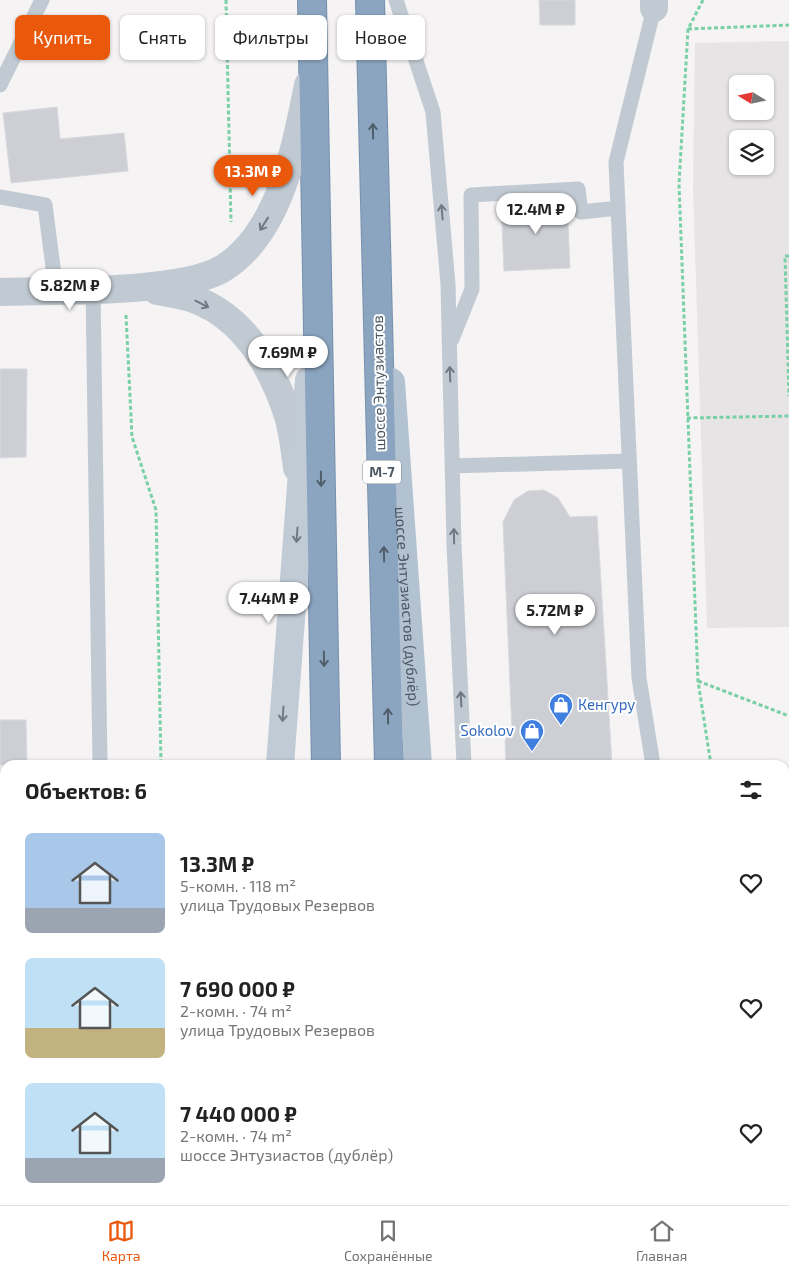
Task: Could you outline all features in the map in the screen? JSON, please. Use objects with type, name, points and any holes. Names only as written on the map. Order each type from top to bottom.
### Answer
[{"type":"highway","points":[[312,0],[326,760]]},
{"type":"highway","name":"шоссе Энтузиастов","points":[[370,0],[389,760]]},
{"type":"main road","name":"шоссе Энтузиастов (дублёр)","points":[[374,180],[402,509],[418,760]]},
{"type":"main road","points":[[280,760],[317,272]]},
{"type":"street","points":[[0,292],[131,287],[198,277],[221,269],[244,251],[266,222],[293,156],[312,61]]},
{"type":"street","points":[[131,287],[192,298],[222,314],[247,335],[270,371],[289,420],[300,486]]},
{"type":"lane","points":[[0,86],[42,0]]},
{"type":"lane","points":[[396,0],[433,112],[448,284],[452,466],[464,760]]},
{"type":"lane","points":[[652,760],[639,678],[616,162],[654,4]]},
{"type":"lane","points":[[449,345],[472,289],[471,195],[578,189],[581,212],[618,208]]},
{"type":"lane","points":[[0,197],[45,206],[56,290]]},
{"type":"lane","points":[[93,288],[100,760]]},
{"type":"lane","points":[[452,466],[629,461]]},
{"type":"path","points":[[226,0],[232,226]]},
{"type":"path","points":[[703,0],[688,29],[679,184],[698,681],[710,760]]},
{"type":"path","points":[[688,29],[789,25]]},
{"type":"path","points":[[789,256],[785,256],[789,396]]},
{"type":"path","points":[[131,287],[132,437],[156,510],[161,760]]},
{"type":"path","points":[[687,418],[789,416]]},
{"type":"path","points":[[698,681],[789,716]]},
{"type":"shaded area","points":[[789,41],[789,627],[707,628],[693,186],[695,43]]},
{"type":"building","points":[[539,0],[575,0],[575,25],[540,25]]},
{"type":"building","points":[[57,107],[60,139],[124,133],[128,171],[11,183],[3,113]]},
{"type":"building","points":[[567,199],[570,268],[504,271],[501,203]]},
{"type":"building","points":[[0,369],[27,369],[26,457],[0,458]]},
{"type":"building","points":[[544,490],[558,498],[570,517],[597,516],[612,760],[506,760],[505,740],[512,731],[503,522],[514,500],[528,491]]},
{"type":"building","points":[[0,720],[26,720],[27,760],[0,760]]},
{"type":"place","name":"Кенгуру","points":[[561,726]]},
{"type":"place","name":"Sokolov","points":[[532,752]]}]
